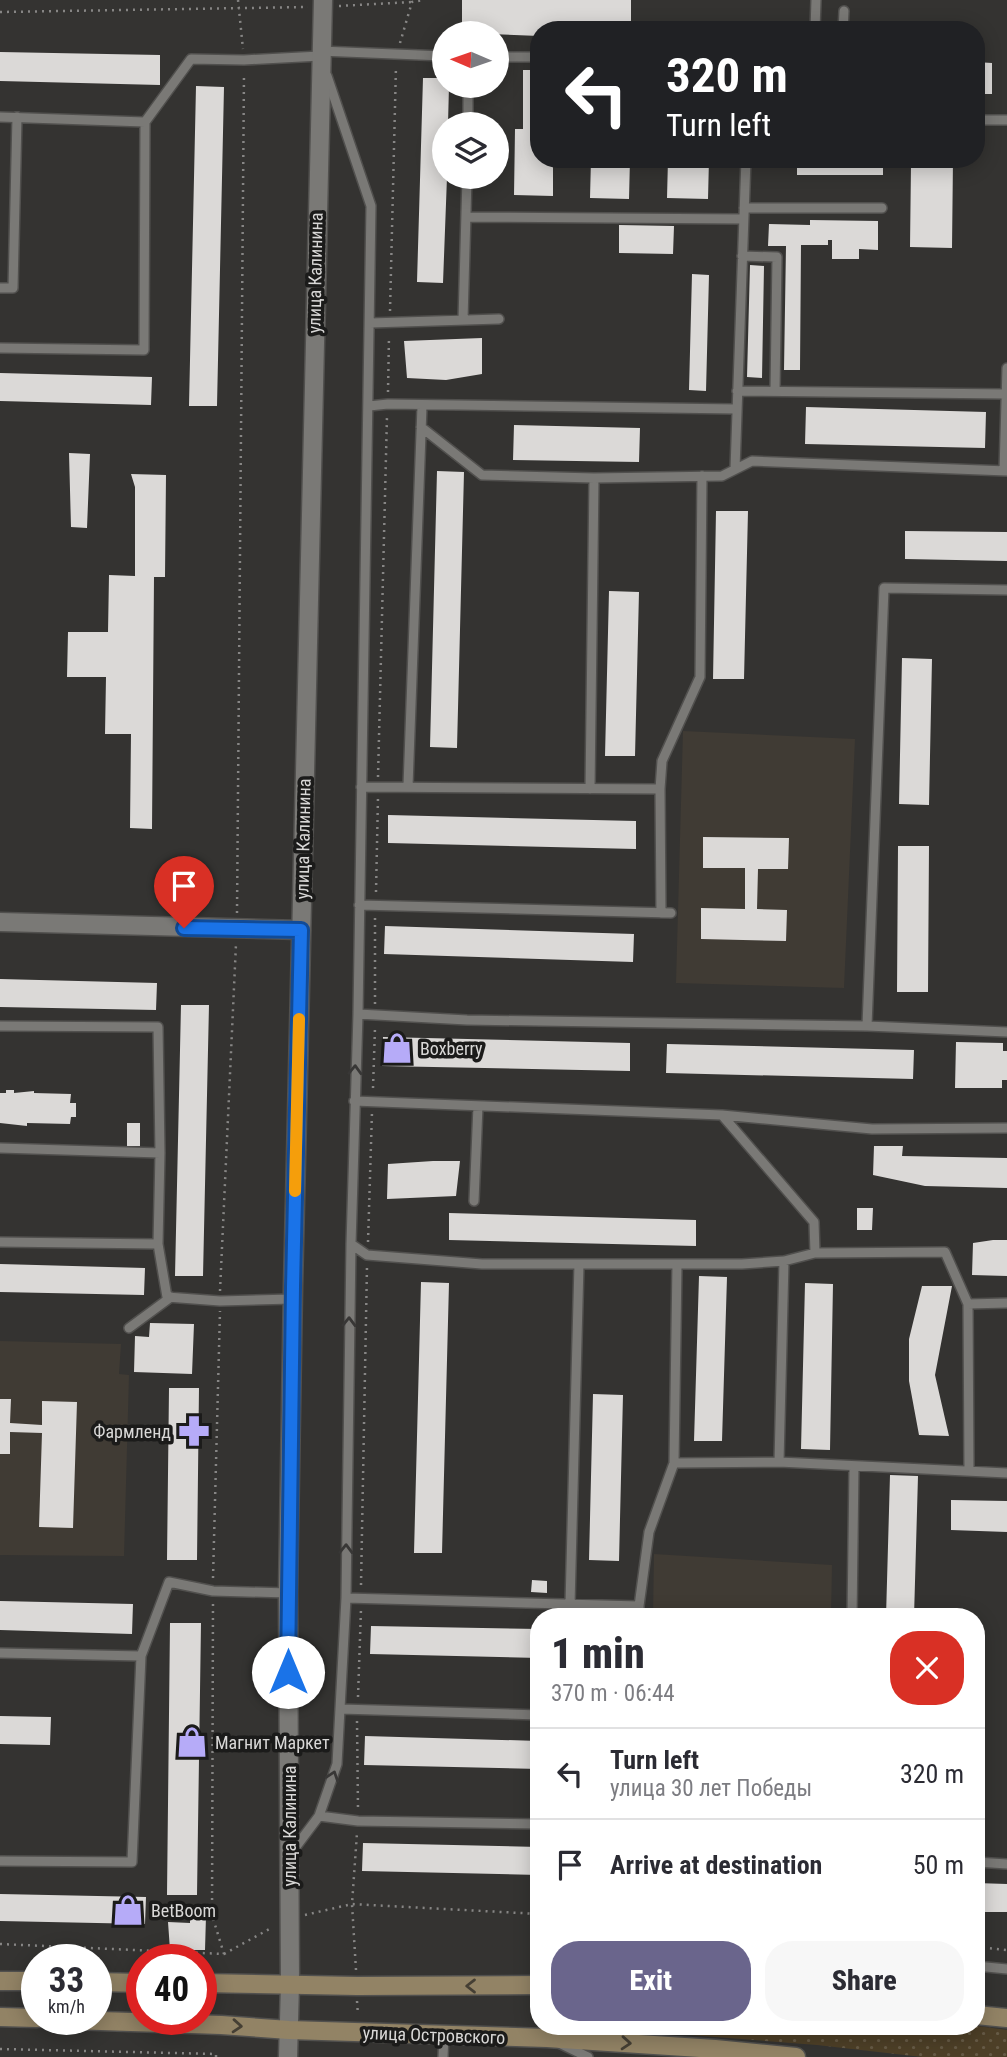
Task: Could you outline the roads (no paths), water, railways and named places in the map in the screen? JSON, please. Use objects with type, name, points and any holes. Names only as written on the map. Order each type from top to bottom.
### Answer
[{"type":"main road","points":[[0,1981],[21,1981]]},
{"type":"main road","points":[[217,1983],[530,1985]]},
{"type":"main road","points":[[985,2016],[1007,2018]]},
{"type":"main road","points":[[0,2017],[21,2018]]},
{"type":"main road","name":"улица Островского","points":[[112,2021],[547,2038],[796,2057]]},
{"type":"street","name":"улица Калинина","points":[[288,2057],[288,1593],[292,1299],[323,0]]},
{"type":"street","points":[[0,922],[301,930]]},
{"type":"lane","points":[[815,21],[816,0]]},
{"type":"lane","points":[[843,21],[844,11]]},
{"type":"lane","points":[[0,348],[144,350],[145,122],[191,60],[244,60],[320,53],[432,55]]},
{"type":"lane","points":[[289,1856],[319,1816],[337,1764],[341,1709],[346,1598],[369,406],[371,206],[320,53]]},
{"type":"lane","points":[[509,57],[530,57]]},
{"type":"lane","points":[[0,117],[145,122]]},
{"type":"lane","points":[[0,288],[13,288],[17,117]]},
{"type":"lane","points":[[985,120],[1007,120]]},
{"type":"lane","points":[[735,470],[746,168]]},
{"type":"lane","points":[[463,320],[467,189]]},
{"type":"lane","points":[[744,208],[882,208]]},
{"type":"lane","points":[[466,216],[743,219]]},
{"type":"lane","points":[[742,256],[778,257],[775,391]]},
{"type":"lane","points":[[370,323],[499,319]]},
{"type":"lane","points":[[421,427],[482,475],[594,478],[722,476],[752,461],[1005,471],[1007,368]]},
{"type":"lane","points":[[737,391],[1006,394]]},
{"type":"lane","points":[[369,406],[388,404],[737,409]]},
{"type":"lane","points":[[408,786],[422,406]]},
{"type":"lane","points":[[359,905],[666,913],[660,789],[662,761],[699,677],[702,476]]},
{"type":"lane","points":[[590,789],[594,478]]},
{"type":"lane","points":[[867,1026],[884,588],[1007,590]]},
{"type":"lane","points":[[360,787],[660,789]]},
{"type":"lane","points":[[358,1014],[467,1020],[867,1026],[1007,1032]]},
{"type":"lane","points":[[0,1026],[158,1027],[158,1244],[167,1297],[220,1301],[292,1299]]},
{"type":"lane","points":[[354,1101],[722,1115],[872,1129],[1007,1128]]},
{"type":"lane","points":[[474,1201],[478,1106]]},
{"type":"lane","points":[[722,1115],[814,1222],[815,1254]]},
{"type":"lane","points":[[0,1148],[160,1153]]},
{"type":"lane","points":[[0,1242],[158,1244]]},
{"type":"lane","points":[[351,1244],[367,1255],[481,1264],[742,1264],[783,1261],[815,1254],[945,1252],[968,1304],[969,1471]]},
{"type":"lane","points":[[779,1462],[783,1261]]},
{"type":"lane","points":[[570,1604],[579,1264]]},
{"type":"lane","points":[[346,1598],[639,1606],[649,1532],[674,1463],[677,1264]]},
{"type":"lane","points":[[129,1328],[172,1297]]},
{"type":"lane","points":[[968,1304],[1007,1303]]},
{"type":"lane","points":[[674,1463],[779,1462],[1007,1474]]},
{"type":"lane","points":[[852,1608],[854,1466]]},
{"type":"lane","points":[[0,1861],[132,1862],[141,1656],[169,1582],[213,1591],[288,1593]]},
{"type":"lane","points":[[0,1653],[141,1656]]},
{"type":"lane","points":[[341,1709],[530,1715]]},
{"type":"lane","points":[[319,1816],[358,1821],[530,1824]]},
{"type":"lane","points":[[985,1863],[1007,1864]]},
{"type":"lane","points":[[985,1967],[1007,1969]]},
{"type":"lane","points":[[443,2057],[444,2035]]},
{"type":"lane","points":[[547,2038],[588,2057]]},
{"type":"place","name":"Boxberry","points":[[397,1048]]},
{"type":"place","name":"Фармленд","points":[[194,1431]]},
{"type":"place","name":"Магнит Маркет","points":[[192,1742]]},
{"type":"place","name":"BetBoom","points":[[128,1910]]}]
